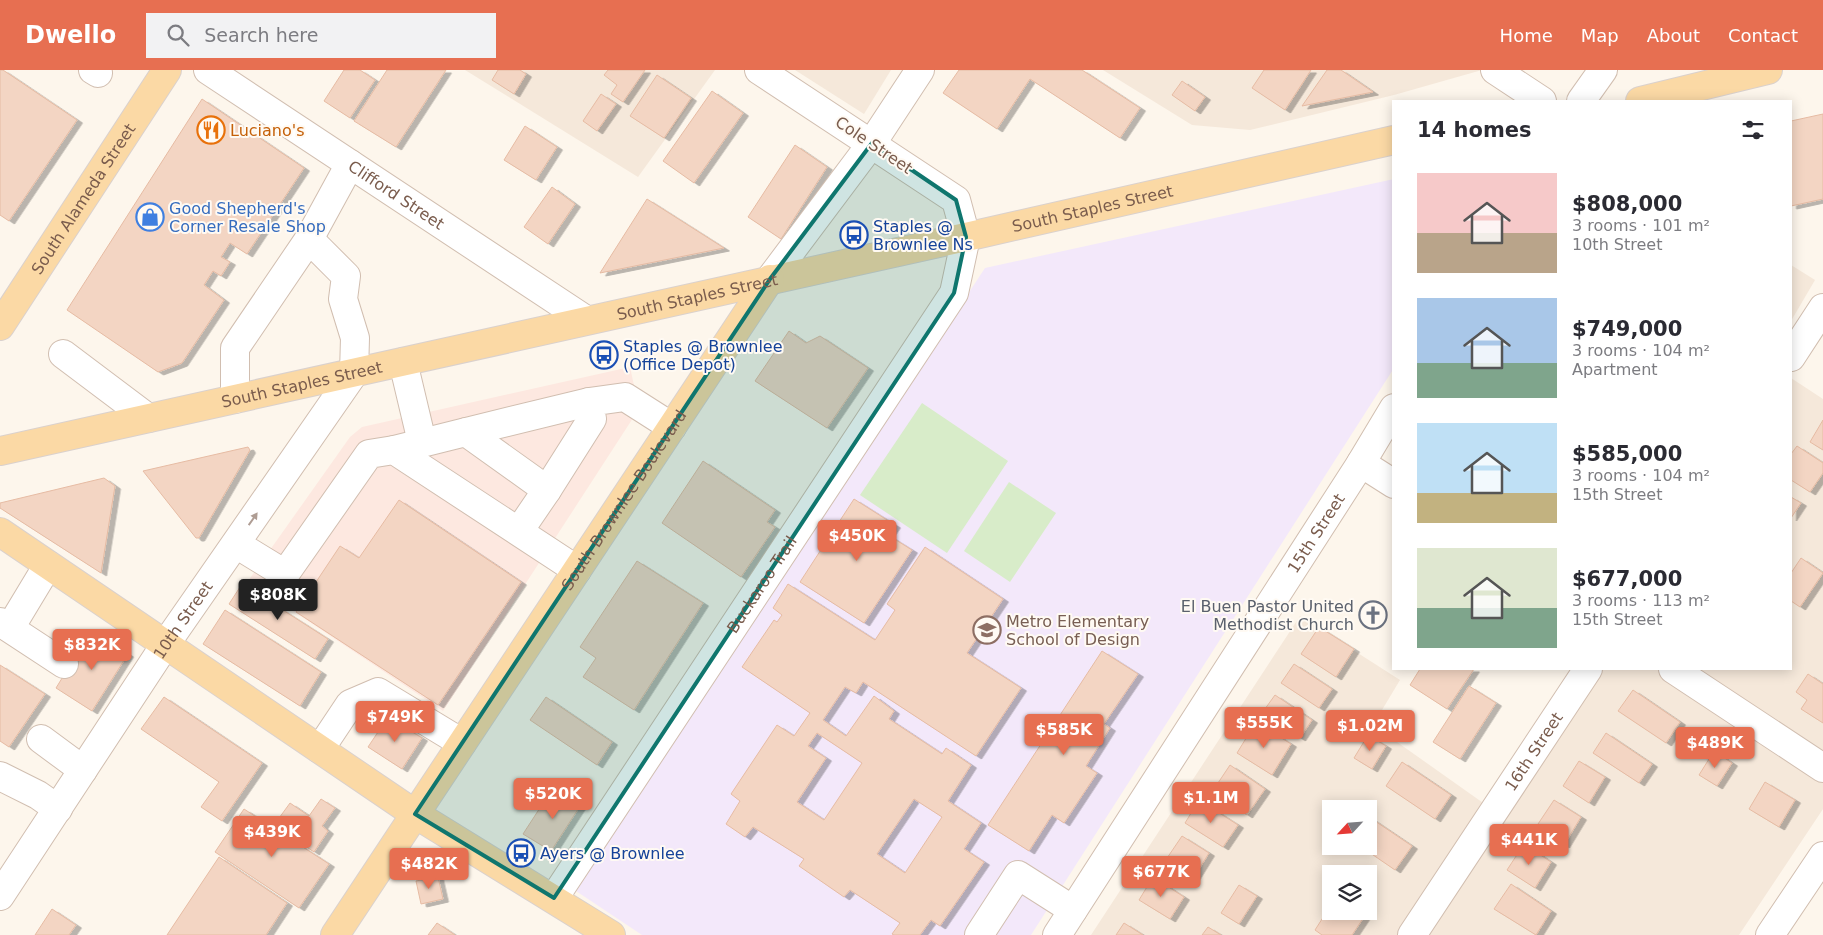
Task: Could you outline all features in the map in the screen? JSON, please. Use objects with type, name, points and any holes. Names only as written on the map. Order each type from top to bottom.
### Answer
[{"type":"main road","name":"South Alameda Street","points":[[3,313],[167,70]]},
{"type":"main road","points":[[1644,100],[1768,70]]},
{"type":"main road","name":"South Staples Street","points":[[0,451],[354,374],[586,320],[966,237],[1392,140]]},
{"type":"main road","name":"South Brownlee Boulevard","points":[[336,935],[770,279]]},
{"type":"main road","points":[[0,532],[415,814],[554,898],[611,935]]},
{"type":"street","name":"Clifford Street","points":[[208,70],[586,320]]},
{"type":"street","name":"Cole Street","points":[[759,70],[956,200],[966,237]]},
{"type":"street","name":"South Brownlee Boulevard","points":[[770,279],[872,143],[920,70]]},
{"type":"street","points":[[1495,70],[1540,100]]},
{"type":"street","points":[[1582,100],[1603,70]]},
{"type":"street","points":[[236,399],[235,348],[309,239],[350,164]]},
{"type":"street","name":"Buckaroo Trail","points":[[554,898],[954,293],[966,237]]},
{"type":"street","points":[[309,239],[346,276],[343,298],[354,338],[354,374]]},
{"type":"street","points":[[1792,355],[1823,308]]},
{"type":"street","points":[[63,354],[148,418]]},
{"type":"street","points":[[404,362],[422,442]]},
{"type":"street","name":"10th Street","points":[[0,896],[165,645],[354,374]]},
{"type":"street","points":[[236,544],[285,574],[369,454],[394,450],[589,402],[625,397],[672,427]]},
{"type":"street","points":[[519,531],[592,419],[589,402]]},
{"type":"street","name":"15th Street","points":[[1057,935],[1361,463],[1392,411]]},
{"type":"street","points":[[466,432],[547,490]]},
{"type":"street","points":[[394,450],[577,570]]},
{"type":"street","points":[[1361,463],[1392,483]]},
{"type":"street","points":[[48,565],[5,625],[64,664]]},
{"type":"street","name":"16th Street","points":[[1412,935],[1587,670]]},
{"type":"street","points":[[1675,670],[1823,768]]},
{"type":"street","points":[[320,750],[350,704],[378,692],[462,743]]},
{"type":"street","points":[[41,739],[83,770]]},
{"type":"street","points":[[0,776],[38,795],[58,809]]},
{"type":"street","points":[[1770,935],[1823,856]]},
{"type":"street","points":[[979,935],[1018,874],[1073,910]]},
{"type":"highlighted area","points":[[872,143],[956,200],[966,237],[954,293],[554,898],[415,814],[770,279]]},
{"type":"shaded area","points":[[465,70],[715,70],[638,177]]},
{"type":"shaded area","points":[[795,70],[891,70],[864,114]]},
{"type":"shaded area","points":[[1103,70],[1482,70],[1394,95],[1250,130],[1192,125]]},
{"type":"shaded area","name":"Metro Elementary School of Design","points":[[1392,179],[1392,371],[1031,935],[642,935],[576,891],[985,268]]},
{"type":"shaded area","points":[[1792,266],[1815,280],[1792,319]]},
{"type":"shaded area","points":[[630,367],[635,390],[646,398],[443,711],[248,581],[350,437],[362,427]]},
{"type":"shaded area","points":[[1792,379],[1823,399],[1823,809],[1739,935],[1091,935],[1300,616],[1400,680],[1373,725],[1503,817],[1601,670],[1792,670]]},
{"type":"green space","points":[[922,403],[1008,461],[947,553],[860,495]]},
{"type":"green space","points":[[1009,482],[1056,513],[1010,582],[964,551]]},
{"type":"building","points":[[0,70],[3,70],[77,120],[9,221],[0,215]]},
{"type":"building","points":[[344,70],[360,70],[375,80],[350,118],[324,101]]},
{"type":"building","points":[[387,70],[446,70],[396,147],[354,121]]},
{"type":"building","points":[[498,70],[520,70],[526,74],[514,94],[492,80]]},
{"type":"building","points":[[608,70],[645,70],[623,102],[611,94],[617,85],[604,75]]},
{"type":"building","points":[[959,70],[1082,70],[1140,108],[1120,138],[1030,79],[997,129],[943,93]]},
{"type":"building","points":[[1264,70],[1311,70],[1285,110],[1252,88]]},
{"type":"building","points":[[1327,70],[1341,70],[1373,92],[1302,106]]},
{"type":"building","points":[[657,75],[691,98],[664,138],[630,116]]},
{"type":"building","points":[[1182,81],[1205,97],[1195,111],[1172,95]]},
{"type":"building","points":[[712,91],[743,113],[694,183],[663,161]]},
{"type":"building","points":[[601,94],[616,104],[597,131],[583,121]]},
{"type":"building","points":[[202,99],[304,168],[247,254],[230,243],[221,257],[230,262],[221,276],[213,271],[204,285],[224,300],[182,363],[158,372],[67,310]]},
{"type":"building","points":[[1823,114],[1823,199],[1792,206],[1792,121]]},
{"type":"building","points":[[525,126],[557,147],[536,180],[504,160]]},
{"type":"building","points":[[795,145],[827,167],[781,239],[748,217]]},
{"type":"building","points":[[552,187],[575,204],[548,244],[524,227]]},
{"type":"building","points":[[647,199],[724,248],[600,273]]},
{"type":"building","points":[[789,331],[806,343],[820,336],[868,368],[827,428],[755,381]]},
{"type":"building","points":[[1823,420],[1823,450],[1810,442]]},
{"type":"building","points":[[1797,446],[1823,463],[1823,473],[1810,492],[1792,481],[1792,453]]},
{"type":"building","points":[[248,447],[250,450],[199,538],[196,538],[143,471]]},
{"type":"building","points":[[703,461],[775,510],[767,522],[775,527],[741,577],[662,523]]},
{"type":"building","points":[[104,478],[115,486],[101,573],[0,508],[0,503]]},
{"type":"building","points":[[1792,498],[1801,503],[1792,516]]},
{"type":"building","points":[[854,499],[895,525],[888,535],[912,550],[864,623],[800,582]]},
{"type":"building","points":[[399,500],[521,582],[438,705],[296,612],[340,546],[359,558]]},
{"type":"building","points":[[925,547],[1003,599],[967,653],[1021,688],[976,756],[863,682],[856,693],[845,687],[823,720],[846,736],[874,696],[894,711],[889,719],[942,754],[946,748],[971,765],[948,801],[981,823],[964,849],[984,862],[940,926],[931,920],[920,935],[892,934],[900,923],[850,890],[844,897],[799,866],[804,859],[753,827],[745,837],[726,824],[740,801],[731,794],[777,725],[794,736],[810,713],[742,667],[774,620],[777,622],[782,615],[773,608],[788,584],[875,640],[895,610],[887,604]],"holes":[[[817,733],[862,763],[824,820],[797,802],[826,758],[808,746]],[[914,799],[942,817],[905,873],[877,854]]]},
{"type":"building","points":[[1801,558],[1823,573],[1800,607],[1792,602],[1792,572]]},
{"type":"building","points":[[637,561],[703,603],[634,710],[583,677],[596,658],[580,647]]},
{"type":"building","points":[[242,584],[328,639],[315,659],[229,604]]},
{"type":"building","points":[[225,610],[321,672],[300,706],[203,644]]},
{"type":"building","points":[[1319,627],[1354,649],[1336,677],[1301,654]]},
{"type":"building","points":[[91,631],[128,654],[92,711],[56,688]]},
{"type":"building","points":[[1102,651],[1138,674],[1104,724],[1110,728],[1086,766],[1097,773],[1064,823],[1052,815],[1029,851],[988,825]]},
{"type":"building","points":[[1294,664],[1332,689],[1319,708],[1281,683]]},
{"type":"building","points":[[0,665],[45,694],[9,747],[0,741]]},
{"type":"building","points":[[1419,670],[1473,670],[1447,709],[1410,685]]},
{"type":"building","points":[[1808,674],[1823,684],[1823,723],[1801,709],[1807,700],[1796,692]]},
{"type":"building","points":[[1469,686],[1496,703],[1460,759],[1433,742]]},
{"type":"building","points":[[1633,690],[1680,722],[1666,743],[1618,711]]},
{"type":"building","points":[[1275,695],[1312,720],[1300,738],[1262,713]]},
{"type":"building","points":[[164,697],[262,763],[222,821],[201,807],[219,782],[141,729]]},
{"type":"building","points":[[546,697],[612,742],[597,765],[530,720]]},
{"type":"building","points":[[388,717],[422,738],[402,769],[368,747]]},
{"type":"building","points":[[1256,722],[1291,744],[1272,775],[1237,753]]},
{"type":"building","points":[[1606,733],[1652,764],[1639,783],[1593,753]]},
{"type":"building","points":[[1368,735],[1386,746],[1372,769],[1354,758]]},
{"type":"building","points":[[1714,751],[1732,763],[1717,786],[1699,775]]},
{"type":"building","points":[[1579,761],[1605,777],[1589,803],[1563,786]]},
{"type":"building","points":[[1402,762],[1451,795],[1435,819],[1386,786]]},
{"type":"building","points":[[1230,765],[1265,789],[1247,815],[1212,792]]},
{"type":"building","points":[[1765,782],[1795,800],[1779,827],[1749,809]]},
{"type":"building","points":[[568,790],[584,800],[551,851],[523,834],[547,797],[559,804]]},
{"type":"building","points":[[321,799],[335,808],[322,826],[328,831],[314,852],[274,825],[290,803],[309,816]]},
{"type":"building","points":[[1199,800],[1238,825],[1223,847],[1185,823]]},
{"type":"building","points":[[1554,800],[1581,817],[1564,845],[1536,827]]},
{"type":"building","points":[[244,809],[329,864],[299,908],[215,852]]},
{"type":"building","points":[[1378,823],[1412,846],[1395,870],[1373,855],[1378,855]]},
{"type":"building","points":[[1182,836],[1209,853],[1191,882],[1163,864]]},
{"type":"building","points":[[1524,844],[1551,862],[1535,888],[1507,870]]},
{"type":"building","points":[[219,857],[287,903],[266,935],[167,935]]},
{"type":"building","points":[[438,877],[443,899],[421,904],[416,881]]},
{"type":"building","points":[[1153,877],[1184,897],[1170,919],[1139,900]]},
{"type":"building","points":[[1511,884],[1551,911],[1536,935],[1494,909]]},
{"type":"building","points":[[1239,885],[1257,896],[1239,924],[1221,913]]},
{"type":"building","points":[[52,909],[76,925],[69,935],[35,935]]},
{"type":"building","points":[[1322,919],[1362,920],[1352,935],[1322,935],[1315,930]]},
{"type":"building","points":[[437,923],[455,935],[428,935]]},
{"type":"building","points":[[1124,923],[1143,935],[1116,935]]},
{"type":"building","points":[[1208,927],[1221,935],[1202,935]]},
{"type":"place","name":"Luciano's","points":[[211,130]]},
{"type":"place","name":"Good Shepherd's Corner Resale Shop","points":[[150,217]]},
{"type":"place","name":"Staples @ Brownlee Ns","points":[[854,235]]},
{"type":"place","name":"Staples @ Brownlee (Office Depot)","points":[[604,355]]},
{"type":"place","name":"El Buen Pastor United Methodist Church","points":[[1373,615]]},
{"type":"place","name":"Metro Elementary School of Design","points":[[987,630]]},
{"type":"place","name":"Ayers @ Brownlee","points":[[521,853]]}]
